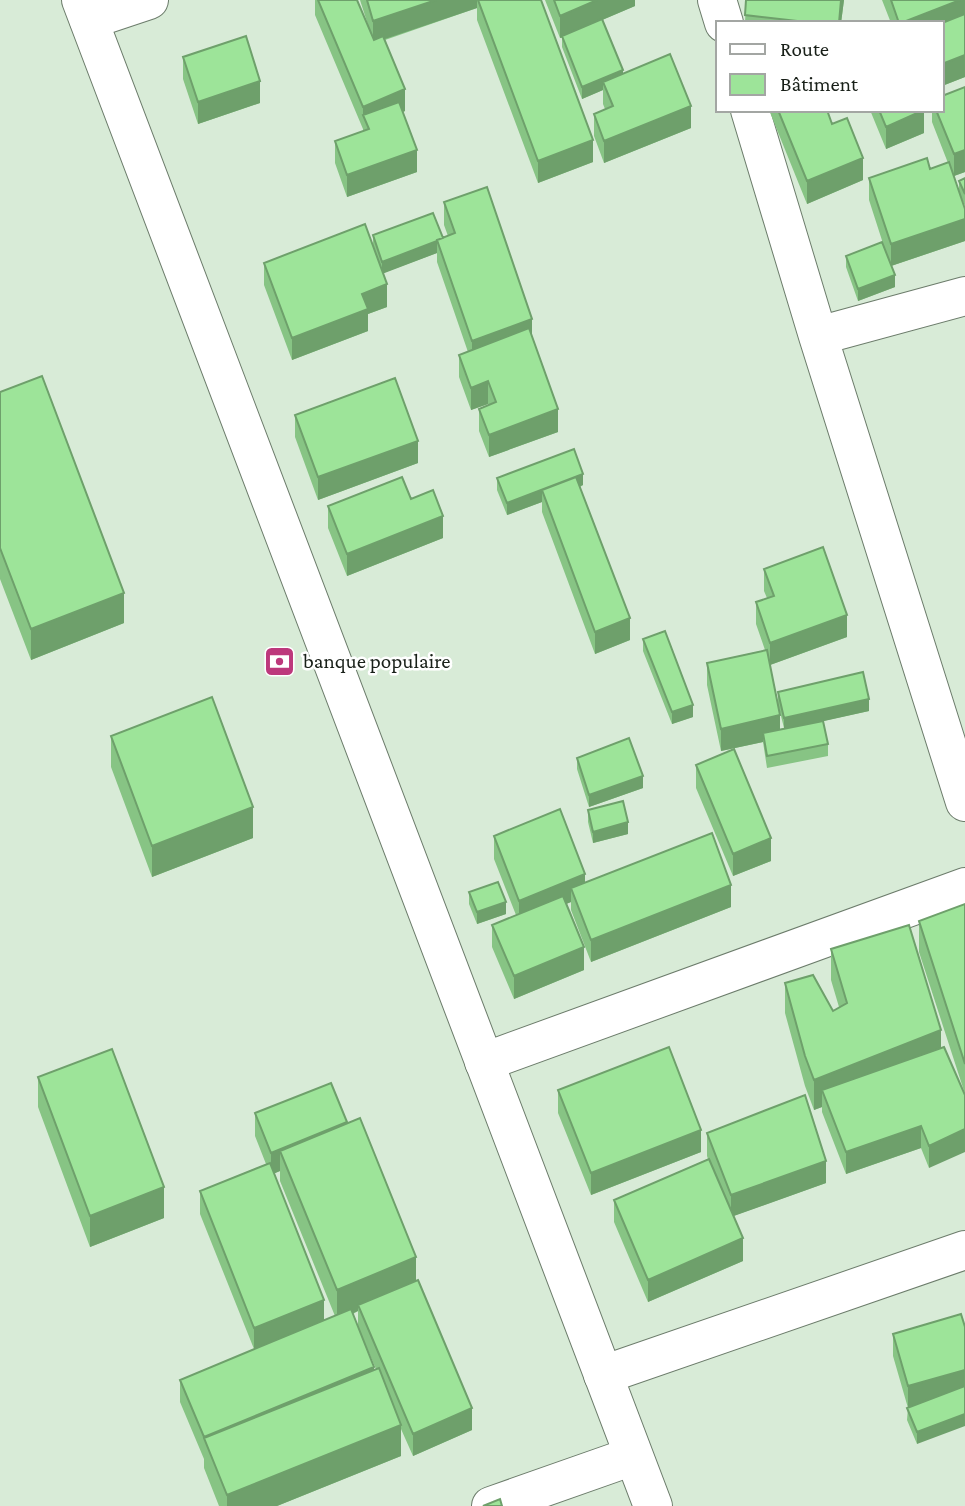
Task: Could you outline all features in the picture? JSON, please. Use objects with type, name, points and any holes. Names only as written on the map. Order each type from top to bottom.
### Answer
[{"type":"street","points":[[149,0],[85,10],[653,1506]]},
{"type":"street","points":[[717,0],[723,21]]},
{"type":"street","points":[[751,112],[818,336],[965,802]]},
{"type":"street","points":[[818,336],[965,296]]},
{"type":"street","points":[[484,1062],[965,887]]},
{"type":"street","points":[[603,1375],[965,1250]]},
{"type":"street","points":[[491,1506],[634,1456]]},
{"type":"building","points":[[318,0],[357,0],[374,40],[383,36],[405,89],[363,107]]},
{"type":"building","points":[[367,0],[436,0],[373,21]]},
{"type":"building","points":[[478,0],[541,0],[593,140],[538,161]]},
{"type":"building","points":[[554,0],[597,0],[560,16]]},
{"type":"building","points":[[746,0],[841,0],[839,21],[798,21],[745,15]]},
{"type":"building","points":[[891,0],[960,0],[906,21],[898,21]]},
{"type":"building","points":[[965,14],[965,55],[944,63],[944,22]]},
{"type":"building","points":[[602,19],[623,70],[582,87],[562,36]]},
{"type":"building","points":[[246,36],[260,81],[198,102],[183,57]]},
{"type":"building","points":[[670,54],[691,106],[604,141],[594,114],[613,106],[603,82]]},
{"type":"building","points":[[965,87],[965,150],[954,154],[937,112],[944,112],[944,95]]},
{"type":"building","points":[[399,102],[417,150],[347,175],[335,141],[369,129],[363,115]]},
{"type":"building","points":[[779,112],[828,112],[832,124],[847,118],[863,158],[807,181]]},
{"type":"building","points":[[880,112],[920,112],[886,127]]},
{"type":"building","points":[[927,158],[930,169],[949,162],[965,209],[965,219],[891,244],[869,178]]},
{"type":"building","points":[[965,178],[965,194],[959,181]]},
{"type":"building","points":[[487,187],[532,319],[472,341],[437,240],[455,233],[444,202]]},
{"type":"building","points":[[433,213],[443,238],[382,262],[373,235]]},
{"type":"building","points":[[365,224],[387,284],[362,294],[368,309],[292,338],[264,263]]},
{"type":"building","points":[[882,242],[895,275],[858,289],[846,256]]},
{"type":"building","points":[[529,328],[558,409],[489,435],[479,409],[496,402],[488,381],[471,388],[459,355]]},
{"type":"building","points":[[42,376],[124,593],[31,629],[0,548],[0,392]]},
{"type":"building","points":[[395,378],[418,441],[318,477],[295,415]]},
{"type":"building","points":[[574,449],[583,474],[507,503],[497,478]]},
{"type":"building","points":[[402,477],[411,499],[433,490],[443,516],[347,554],[328,506]]},
{"type":"building","points":[[576,477],[630,618],[595,632],[542,490]]},
{"type":"building","points":[[823,547],[847,615],[770,643],[756,602],[774,596],[764,569]]},
{"type":"building","points":[[665,631],[693,705],[672,712],[643,639]]},
{"type":"building","points":[[767,650],[780,715],[721,729],[707,663]]},
{"type":"building","points":[[863,672],[869,699],[784,718],[778,692]]},
{"type":"building","points":[[212,697],[253,807],[152,846],[111,736]]},
{"type":"building","points":[[823,721],[828,744],[767,756],[763,733]]},
{"type":"building","points":[[629,738],[643,776],[589,795],[577,758]]},
{"type":"building","points":[[734,749],[771,838],[733,854],[696,765]]},
{"type":"building","points":[[623,801],[628,822],[593,832],[588,810]]},
{"type":"building","points":[[560,809],[585,874],[519,901],[494,836]]},
{"type":"building","points":[[712,833],[731,885],[591,940],[571,888]]},
{"type":"building","points":[[498,882],[506,902],[477,912],[469,892]]},
{"type":"building","points":[[563,896],[584,947],[514,976],[492,925]]},
{"type":"building","points":[[965,904],[965,1064],[919,921]]},
{"type":"building","points":[[909,925],[941,1030],[814,1080],[785,983],[813,975],[833,1011],[847,1003],[831,949]]},
{"type":"building","points":[[669,1047],[701,1130],[591,1173],[558,1090]]},
{"type":"building","points":[[944,1047],[965,1095],[965,1129],[929,1146],[921,1126],[846,1152],[822,1090]]},
{"type":"building","points":[[112,1049],[164,1187],[90,1216],[38,1077]]},
{"type":"building","points":[[331,1083],[347,1122],[271,1153],[255,1113]]},
{"type":"building","points":[[805,1095],[826,1161],[731,1195],[707,1133]]},
{"type":"building","points":[[360,1118],[416,1257],[337,1290],[280,1151]]},
{"type":"building","points":[[709,1159],[743,1238],[648,1280],[614,1200]]},
{"type":"building","points":[[270,1163],[324,1300],[254,1328],[200,1191]]},
{"type":"building","points":[[418,1280],[472,1408],[413,1434],[358,1305]]},
{"type":"building","points":[[351,1309],[374,1367],[204,1437],[180,1380]]},
{"type":"building","points":[[961,1314],[965,1327],[965,1370],[908,1386],[893,1334]]},
{"type":"building","points":[[379,1368],[401,1425],[227,1495],[204,1438]]},
{"type":"building","points":[[965,1386],[965,1414],[917,1432],[907,1408]]},
{"type":"building","points":[[500,1499],[502,1506],[483,1506]]},
{"type":"place","name":"banque populaire","points":[[280,661]]}]
